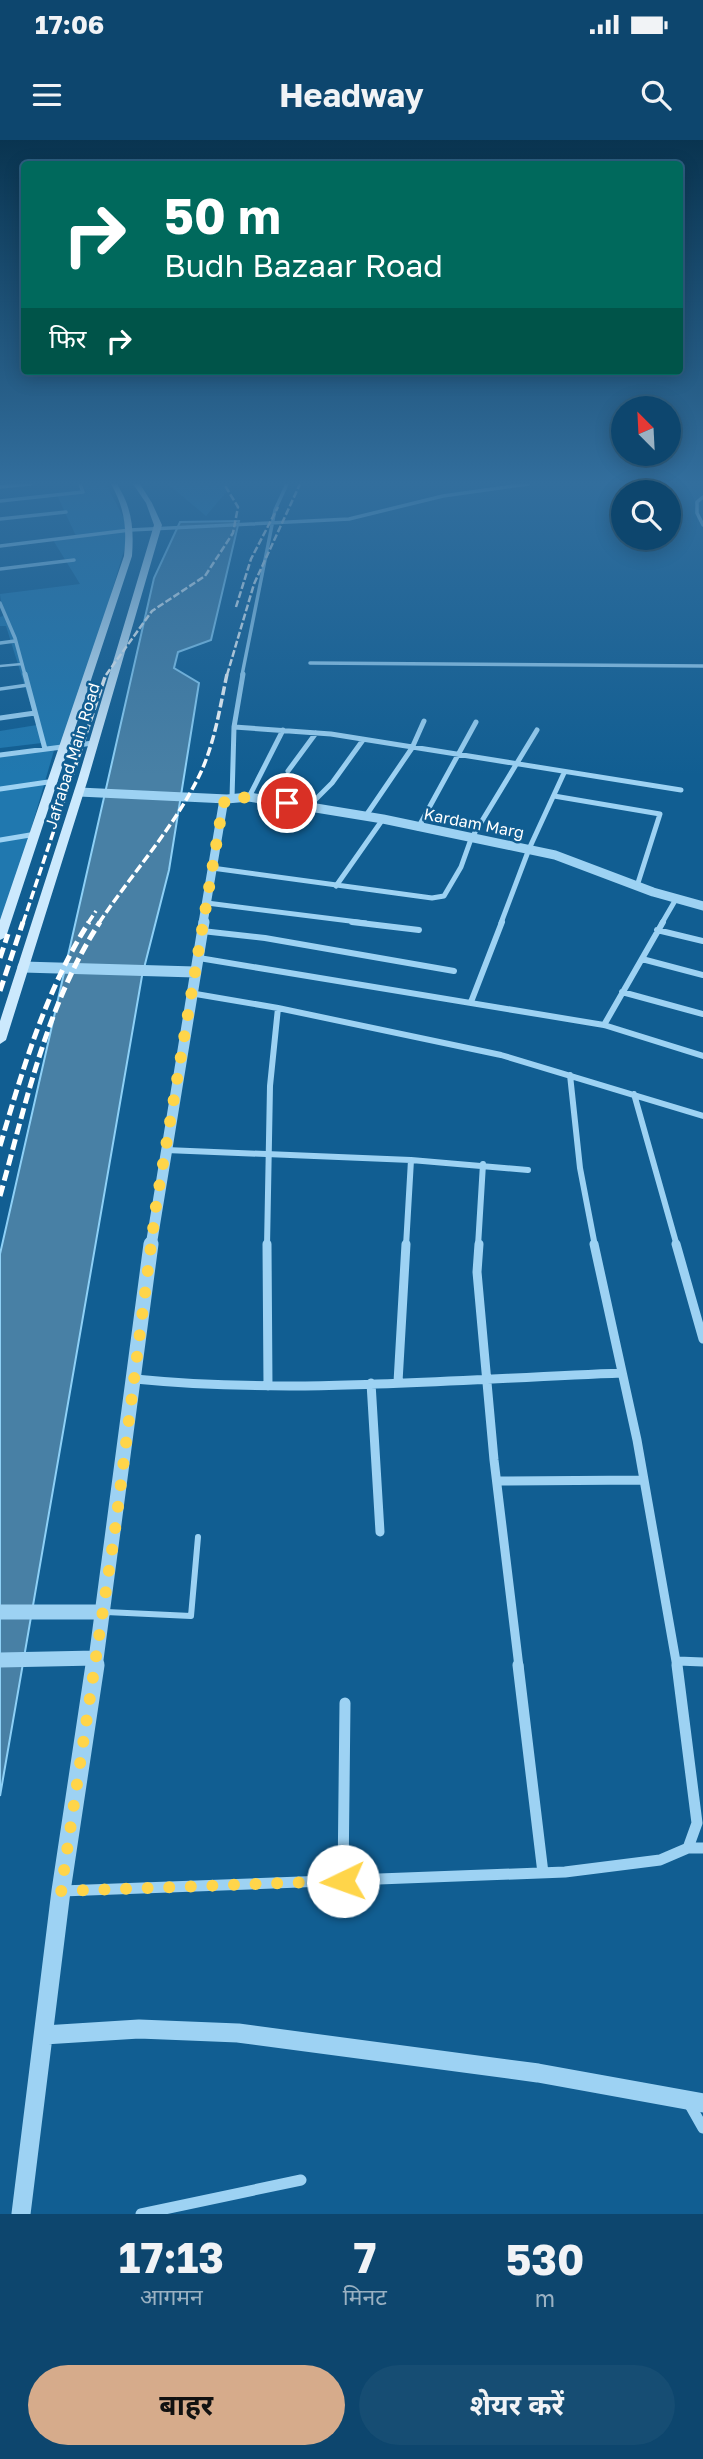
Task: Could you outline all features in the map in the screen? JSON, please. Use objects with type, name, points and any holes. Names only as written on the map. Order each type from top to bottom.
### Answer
[{"type":"main road","name":"Jafrabad Main Road","points":[[0,937],[55,781],[120,581]]},
{"type":"main road","name":"Jafrabad Main Road","points":[[0,1040],[79,792],[140,581]]},
{"type":"street","points":[[22,2214],[61,1891],[103,1612],[165,1150],[223,804],[230,798],[234,727],[261,581]]},
{"type":"street","points":[[0,603],[15,641],[45,749]]},
{"type":"street","points":[[0,643],[15,641]]},
{"type":"street","points":[[310,663],[703,666]]},
{"type":"street","points":[[0,718],[35,713]]},
{"type":"street","points":[[365,817],[412,748],[424,721]]},
{"type":"street","points":[[418,828],[476,722]]},
{"type":"street","points":[[234,727],[316,733],[681,790]]},
{"type":"street","points":[[249,797],[283,730]]},
{"type":"street","points":[[212,869],[438,898],[448,892],[471,839],[537,730]]},
{"type":"street","points":[[288,771],[316,733]]},
{"type":"street","points":[[309,806],[332,783],[363,740]]},
{"type":"street","points":[[0,755],[67,744],[93,743]]},
{"type":"street","points":[[471,1002],[528,849],[564,773]]},
{"type":"street","points":[[0,789],[55,781]]},
{"type":"street","name":"Kardam Marg","points":[[79,792],[249,797],[383,819],[576,861],[637,886],[703,906]]},
{"type":"street","points":[[554,796],[660,814],[637,886]]},
{"type":"street","points":[[336,886],[383,819]]},
{"type":"street","points":[[0,840],[36,834]]},
{"type":"street","points":[[604,1025],[676,899]]},
{"type":"street","points":[[207,902],[419,930]]},
{"type":"street","points":[[657,930],[703,941]]},
{"type":"street","points":[[201,931],[265,938],[454,971]]},
{"type":"street","points":[[642,959],[703,975]]},
{"type":"street","points":[[23,967],[155,971],[197,965],[471,1002],[604,1025],[703,1056]]},
{"type":"street","points":[[622,992],[703,1014]]},
{"type":"street","points":[[190,993],[278,1008],[501,1055],[703,1116]]},
{"type":"street","points":[[268,1386],[270,1328],[265,1287],[270,1086],[278,1008]]},
{"type":"street","points":[[570,1075],[573,1132],[587,1216],[644,1480],[678,1661],[698,1823],[688,1847]]},
{"type":"street","points":[[634,1094],[703,1339]]},
{"type":"street","points":[[165,1150],[411,1160],[483,1164],[528,1170]]},
{"type":"street","points":[[398,1382],[411,1160]]},
{"type":"street","points":[[483,1164],[477,1272],[497,1481],[543,1873]]},
{"type":"street","points":[[135,1379],[205,1386],[268,1386],[622,1373]]},
{"type":"street","points":[[371,1383],[380,1532]]},
{"type":"street","points":[[497,1481],[644,1480]]},
{"type":"street","points":[[0,1612],[103,1612]]},
{"type":"street","points":[[0,1660],[96,1658]]},
{"type":"street","points":[[678,1661],[703,1662]]},
{"type":"street","points":[[343,1881],[345,1703]]},
{"type":"street","points":[[61,1891],[543,1873],[660,1860],[688,1847],[703,1848]]},
{"type":"street","points":[[44,2035],[139,2029],[238,2033],[538,2073],[696,2102],[703,2128]]},
{"type":"street","points":[[141,2214],[301,2180]]},
{"type":"lane","points":[[0,666],[22,664]]},
{"type":"lane","points":[[0,689],[28,685]]},
{"type":"lane","points":[[103,1612],[191,1616],[198,1537]]},
{"type":"shaded area","points":[[78,581],[115,581],[67,744],[55,747],[0,936],[0,755],[44,749],[42,743],[0,748],[0,731],[37,725],[6,626],[0,626],[0,617],[3,616],[0,594],[80,584]]},
{"type":"shaded area","points":[[153,581],[225,581],[211,640],[178,652],[174,668],[199,683],[169,870],[142,976],[0,1796],[0,1254]]},
{"type":"railway","points":[[106,675],[152,611],[198,581]]},
{"type":"railway","points":[[236,607],[244,581]]},
{"type":"railway","points":[[227,675],[255,581]]},
{"type":"railway","points":[[23,923],[106,674]]},
{"type":"railway","points":[[99,923],[191,792],[214,736],[227,674]]},
{"type":"railway","points":[[88,923],[96,911]]},
{"type":"railway","points":[[0,991],[23,922]]},
{"type":"railway","points":[[0,1146],[48,1002],[89,922]]},
{"type":"railway","points":[[0,1196],[29,1090],[52,1020],[82,953],[100,922]]},
{"type":"railway","points":[[0,958],[8,934]]},
{"type":"route","points":[[287,803],[249,797],[227,799],[223,804],[156,1206],[115,1530],[61,1891],[343,1881]]}]
